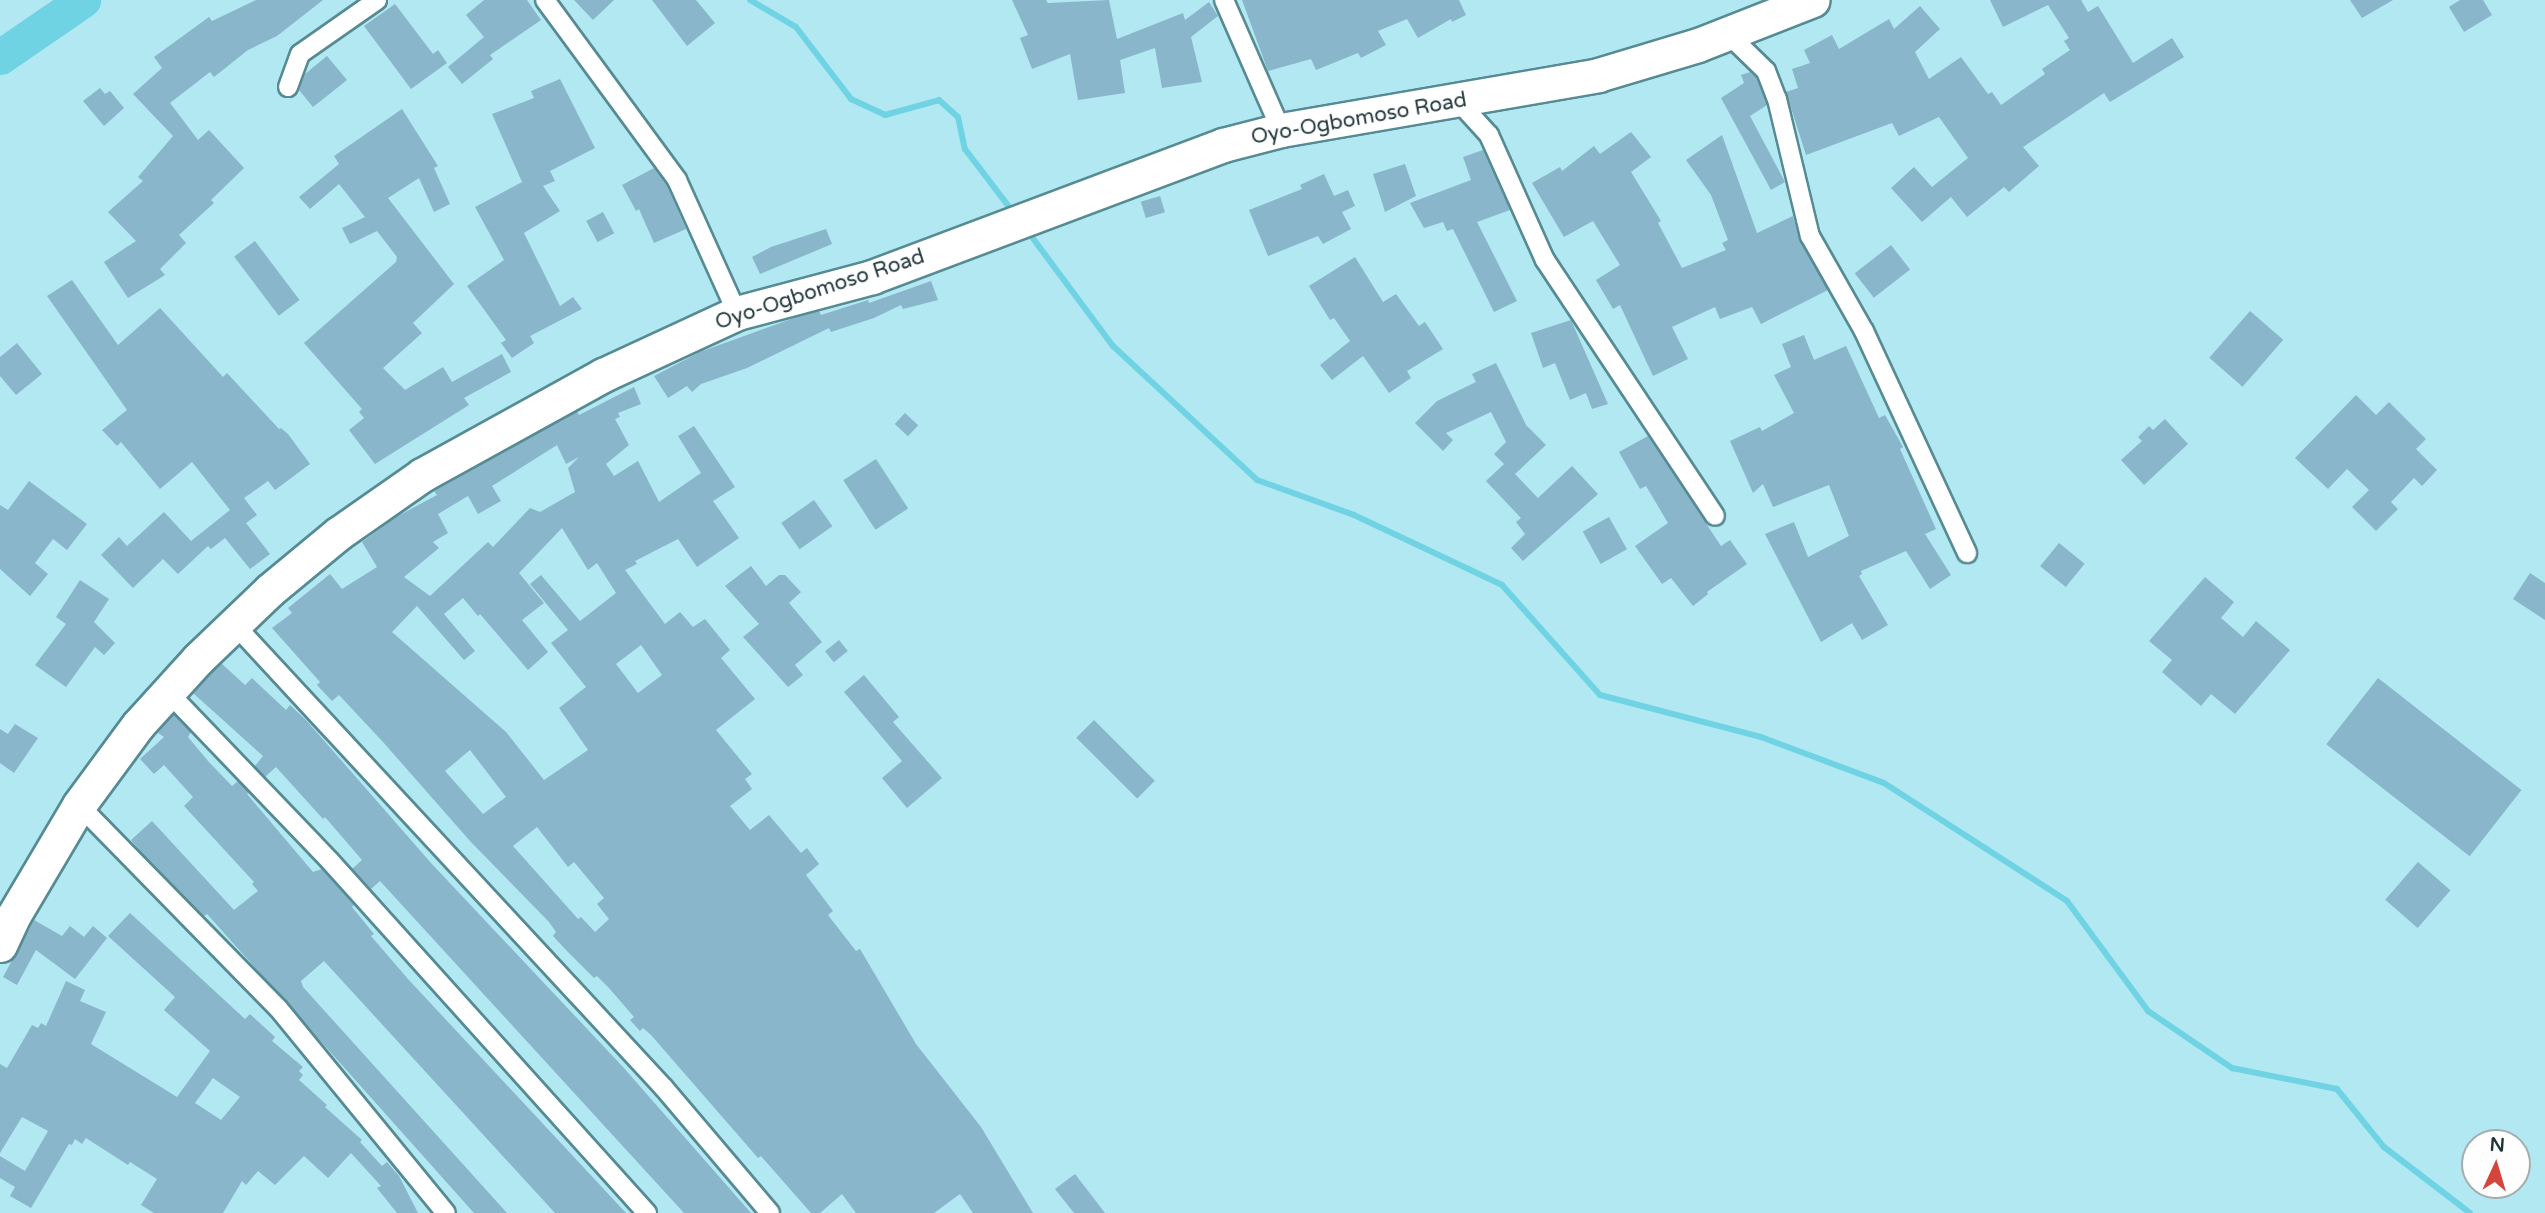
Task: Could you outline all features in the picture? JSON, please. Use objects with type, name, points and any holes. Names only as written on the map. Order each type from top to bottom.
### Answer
[{"type":"highway","name":"Oyo-Ogbomoso Road","points":[[0,945],[14,915],[79,805],[138,725],[270,590],[339,534],[422,475],[603,375],[737,313],[872,277],[1223,145],[1281,131],[1598,75],[1728,34],[1813,0]]},
{"type":"street","points":[[288,87],[300,54],[377,0]]},
{"type":"street","points":[[545,0],[677,180],[737,313]]},
{"type":"street","points":[[1224,0],[1281,131]]},
{"type":"street","points":[[1728,34],[1766,71],[1777,99],[1810,236],[1864,331],[1967,553]]},
{"type":"street","points":[[1458,101],[1489,135],[1545,260],[1715,516]]},
{"type":"street","points":[[235,625],[664,1088],[770,1213]]},
{"type":"street","points":[[168,692],[330,861],[647,1213]]},
{"type":"street","points":[[79,805],[278,1008],[446,1213]]},
{"type":"building","points":[[256,0],[323,0],[277,36],[248,50],[214,77],[210,72],[170,103],[198,140],[209,130],[244,168],[211,200],[214,203],[179,235],[186,243],[160,269],[165,275],[128,298],[104,262],[136,241],[108,212],[143,181],[138,177],[173,136],[133,94],[162,68],[154,57],[209,17],[212,21]]},
{"type":"building","points":[[484,0],[527,0],[541,20],[490,55],[493,59],[462,84],[448,67],[484,37],[466,15]]},
{"type":"building","points":[[574,0],[614,0],[593,20]]},
{"type":"building","points":[[652,0],[696,0],[715,23],[687,46]]},
{"type":"building","points":[[1012,0],[1046,0],[1048,3],[1109,0],[1117,39],[1183,13],[1185,20],[1209,2],[1218,16],[1191,37],[1202,82],[1162,88],[1155,48],[1120,60],[1125,93],[1078,100],[1070,54],[1032,69],[1020,38],[1028,35]]},
{"type":"building","points":[[1242,0],[1459,0],[1466,15],[1452,22],[1451,19],[1418,38],[1407,19],[1378,31],[1386,45],[1361,58],[1358,53],[1316,70],[1311,59],[1268,71]]},
{"type":"building","points":[[1990,0],[2081,0],[2088,12],[2098,6],[2133,63],[2172,38],[2184,57],[2110,102],[2104,93],[2023,147],[2039,166],[2009,192],[2004,187],[1967,217],[1951,197],[1922,222],[1891,188],[1914,167],[1932,187],[1968,158],[1939,117],[1899,136],[1892,123],[1806,155],[1786,92],[1798,88],[1792,69],[1810,63],[1804,50],[1832,35],[1839,49],[1889,19],[1894,29],[1920,6],[1940,29],[1915,52],[1929,79],[1961,57],[1988,94],[1992,92],[2001,105],[2045,74],[2042,69],[2070,50],[2064,41],[2069,38],[2048,5],[2003,27]]},
{"type":"building","points":[[2350,0],[2393,0],[2362,18]]},
{"type":"building","points":[[2460,0],[2483,0],[2492,15],[2464,32],[2449,7]]},
{"type":"building","points":[[395,4],[433,54],[438,50],[447,63],[411,89],[364,26]]},
{"type":"building","points":[[327,56],[347,80],[313,107],[299,90],[305,74]]},
{"type":"building","points":[[1750,72],[1756,77],[1767,105],[1750,116],[1785,182],[1771,190],[1721,98],[1744,83],[1741,75]]},
{"type":"building","points":[[560,79],[595,148],[550,171],[555,181],[543,186],[560,211],[524,233],[560,306],[573,297],[582,309],[530,336],[534,343],[512,358],[501,343],[506,340],[467,286],[504,260],[475,207],[522,182],[492,114],[534,98],[531,91]]},
{"type":"building","points":[[100,88],[105,94],[110,91],[124,108],[104,126],[83,101]]},
{"type":"building","points":[[402,109],[438,166],[434,168],[450,204],[434,212],[419,178],[388,198],[454,284],[413,323],[422,333],[383,368],[405,390],[443,367],[452,382],[502,354],[511,372],[464,398],[469,405],[375,464],[349,430],[364,418],[359,412],[362,409],[304,343],[396,262],[397,257],[377,231],[350,244],[342,228],[365,217],[339,184],[310,209],[299,197],[339,164],[334,156]]},
{"type":"building","points":[[1631,132],[1651,157],[1631,172],[1661,221],[1658,223],[1682,268],[1726,250],[1722,243],[1728,240],[1711,195],[1686,160],[1722,135],[1757,233],[1793,216],[1800,241],[1828,290],[1761,324],[1752,307],[1720,319],[1715,307],[1672,327],[1688,359],[1653,376],[1620,305],[1613,309],[1596,280],[1620,265],[1593,221],[1564,237],[1532,183],[1560,167],[1562,171],[1594,146],[1600,154]]},
{"type":"building","points":[[1483,150],[1510,210],[1477,222],[1517,301],[1494,312],[1453,229],[1447,231],[1443,222],[1424,228],[1410,203],[1471,180],[1463,157]]},
{"type":"building","points":[[1405,164],[1416,196],[1385,212],[1373,174]]},
{"type":"building","points":[[654,168],[667,186],[686,229],[654,243],[639,209],[636,211],[622,185]]},
{"type":"building","points":[[1324,174],[1334,196],[1348,190],[1355,206],[1342,212],[1351,229],[1323,244],[1318,236],[1268,256],[1249,210],[1302,189],[1300,185]]},
{"type":"building","points":[[1160,196],[1165,212],[1146,218],[1141,202]]},
{"type":"building","points":[[603,212],[614,233],[597,242],[586,221]]},
{"type":"building","points":[[826,229],[832,244],[760,274],[752,257],[771,247]]},
{"type":"building","points":[[255,241],[300,300],[279,316],[234,257]]},
{"type":"building","points":[[1891,245],[1910,269],[1874,298],[1855,273]]},
{"type":"building","points":[[1355,257],[1383,302],[1396,294],[1419,326],[1425,322],[1443,349],[1407,371],[1411,378],[1389,393],[1363,356],[1332,380],[1320,365],[1350,341],[1334,318],[1330,320],[1309,286]]},
{"type":"building","points":[[72,280],[118,345],[160,308],[223,377],[227,373],[279,429],[288,434],[310,464],[275,490],[268,481],[244,498],[257,515],[246,523],[270,554],[250,569],[225,538],[211,549],[208,546],[178,574],[163,559],[133,588],[101,555],[119,537],[127,546],[164,512],[191,541],[230,510],[192,462],[160,489],[121,442],[117,446],[102,430],[127,410],[47,296]]},
{"type":"building","points":[[931,281],[938,300],[903,309],[901,305],[874,318],[831,332],[829,328],[747,368],[701,384],[692,392],[687,386],[668,398],[654,376],[700,352],[794,318],[819,311],[821,315],[868,300],[869,303]]},
{"type":"building","points":[[2250,311],[2283,340],[2243,387],[2209,358]]},
{"type":"building","points":[[1571,320],[1608,404],[1592,409],[1586,393],[1570,400],[1555,363],[1543,368],[1531,333]]},
{"type":"building","points":[[1804,335],[1814,360],[1846,346],[1879,418],[1885,415],[1903,447],[1900,449],[1936,529],[1925,534],[1951,575],[1930,589],[1906,551],[1861,571],[1859,576],[1888,625],[1862,640],[1852,623],[1821,642],[1765,534],[1794,522],[1808,557],[1849,536],[1829,485],[1773,507],[1763,484],[1753,493],[1730,441],[1760,427],[1762,431],[1794,413],[1774,375],[1791,367],[1782,344]]},
{"type":"building","points":[[17,343],[42,374],[16,395],[0,376],[0,357]]},
{"type":"building","points":[[1496,363],[1526,425],[1546,445],[1515,474],[1538,498],[1572,466],[1598,494],[1523,561],[1511,548],[1525,534],[1516,522],[1521,518],[1486,481],[1504,464],[1494,454],[1506,442],[1491,412],[1446,433],[1453,440],[1443,451],[1415,423],[1437,401],[1476,382],[1472,374]]},
{"type":"building","points":[[634,387],[641,404],[618,413],[620,417],[615,419],[629,445],[606,464],[614,476],[638,461],[659,502],[701,473],[678,436],[694,426],[735,487],[713,501],[739,538],[697,567],[678,539],[635,561],[637,564],[625,570],[665,624],[680,612],[693,627],[705,619],[730,650],[721,658],[755,699],[716,730],[752,774],[745,779],[752,789],[730,806],[750,830],[769,815],[801,853],[807,848],[819,864],[806,875],[833,911],[828,915],[856,951],[860,949],[916,1044],[981,1127],[1033,1213],[973,1213],[960,1194],[934,1213],[856,1213],[842,1194],[820,1213],[811,1213],[761,1156],[758,1158],[651,1035],[643,1028],[640,1031],[630,1020],[634,1017],[609,988],[597,976],[594,978],[553,936],[556,932],[549,922],[470,841],[383,742],[339,695],[332,701],[317,685],[320,682],[272,628],[292,613],[288,608],[330,574],[342,589],[377,567],[362,542],[396,517],[437,495],[434,491],[577,411],[579,415]],"holes":[[[557,445],[566,464],[579,457],[568,468],[575,492],[540,512],[530,508],[493,547],[488,542],[430,596],[404,577],[439,548],[433,542],[448,533],[438,514],[468,496],[478,514],[501,501],[492,486]],[[562,528],[588,570],[597,563],[616,593],[580,621],[541,575],[530,584],[568,630],[551,643],[586,687],[559,708],[588,750],[544,780],[506,732],[392,632],[417,606],[464,660],[475,651],[444,614],[463,598],[528,670],[548,652],[522,620],[544,603],[519,573]],[[641,645],[662,675],[638,693],[616,664]],[[470,750],[506,797],[483,814],[445,771]],[[537,827],[568,867],[574,862],[604,898],[597,904],[609,919],[595,932],[581,917],[578,919],[513,846]]]},
{"type":"building","points":[[2356,395],[2376,415],[2389,402],[2426,439],[2416,449],[2437,470],[2422,486],[2414,478],[2391,502],[2398,509],[2376,531],[2352,507],[2369,490],[2347,469],[2328,489],[2295,458]]},
{"type":"building","points":[[905,413],[918,425],[908,436],[895,424]]},
{"type":"building","points":[[2165,419],[2188,444],[2144,485],[2121,460],[2142,441],[2138,437],[2149,426],[2153,430]]},
{"type":"building","points":[[1648,436],[1721,546],[1730,540],[1747,564],[1707,592],[1708,594],[1693,606],[1671,578],[1662,584],[1635,546],[1668,523],[1646,486],[1640,489],[1619,452]]},
{"type":"building","points":[[876,459],[908,508],[875,530],[843,480]]},
{"type":"building","points":[[29,481],[87,524],[67,550],[53,539],[35,563],[48,574],[30,596],[0,569],[0,505],[8,510]]},
{"type":"building","points":[[814,500],[832,526],[800,549],[781,523]]},
{"type":"building","points":[[1609,517],[1627,549],[1601,564],[1583,532]]},
{"type":"building","points":[[2059,543],[2085,564],[2066,587],[2040,566]]},
{"type":"building","points":[[751,566],[766,586],[779,575],[785,575],[801,592],[789,603],[822,642],[795,665],[803,675],[788,687],[743,637],[759,624],[725,586]]},
{"type":"building","points":[[2530,573],[2545,583],[2545,620],[2513,599]]},
{"type":"building","points":[[2205,577],[2234,602],[2221,618],[2243,637],[2256,621],[2290,650],[2235,714],[2211,694],[2201,706],[2162,672],[2172,660],[2149,641]]},
{"type":"building","points":[[80,580],[109,599],[94,622],[115,643],[104,655],[95,647],[66,687],[35,665],[66,624],[56,617]]},
{"type":"building","points":[[839,640],[848,651],[834,662],[825,651]]},
{"type":"building","points":[[221,663],[245,685],[252,678],[286,710],[290,705],[306,720],[431,863],[623,1067],[751,1213],[684,1213],[380,881],[371,889],[352,869],[362,860],[325,817],[323,819],[276,767],[265,777],[255,766],[263,756],[193,693]]},
{"type":"building","points":[[864,675],[899,717],[893,722],[942,778],[907,808],[882,778],[902,761],[844,692]]},
{"type":"building","points":[[2378,678],[2521,790],[2470,856],[2326,744]]},
{"type":"building","points":[[174,714],[191,732],[188,737],[208,761],[232,786],[238,781],[313,872],[322,869],[354,905],[352,907],[374,934],[371,936],[408,979],[626,1213],[555,1213],[324,961],[301,981],[303,987],[507,1213],[474,1213],[207,914],[204,916],[141,852],[131,840],[152,821],[234,910],[258,891],[252,884],[254,882],[184,806],[193,797],[164,765],[154,774],[140,759],[164,737],[158,733]]},
{"type":"building","points":[[1094,720],[1155,781],[1137,798],[1076,738]]},
{"type":"building","points":[[15,724],[38,738],[14,773],[0,763],[0,729],[8,734]]},
{"type":"building","points":[[2418,862],[2450,890],[2418,928],[2385,900]]},
{"type":"building","points":[[130,913],[245,1019],[250,1014],[275,1037],[272,1041],[303,1067],[299,1071],[303,1075],[299,1080],[362,1140],[360,1142],[382,1166],[387,1162],[399,1176],[418,1213],[397,1213],[377,1188],[381,1186],[351,1153],[328,1178],[304,1156],[275,1185],[258,1171],[246,1185],[242,1181],[223,1213],[154,1213],[141,1205],[157,1179],[130,1162],[128,1165],[86,1138],[82,1144],[75,1139],[72,1145],[69,1144],[31,1208],[10,1196],[15,1187],[0,1178],[0,1156],[25,1171],[48,1131],[22,1117],[0,1153],[0,1064],[7,1068],[32,1025],[38,1028],[41,1023],[46,1026],[66,981],[85,990],[80,1001],[106,1012],[91,1044],[177,1097],[210,1051],[164,1010],[175,997],[108,936]],"holes":[[[213,1078],[240,1097],[221,1120],[195,1103]]]},
{"type":"building","points":[[34,920],[62,936],[70,926],[84,937],[93,926],[107,938],[75,979],[36,950],[17,985],[3,977]]},
{"type":"building","points":[[1075,1174],[1105,1213],[1074,1213],[1055,1189]]},
{"type":"waterway","points":[[0,57],[83,0]]},
{"type":"waterway","points":[[750,0],[796,27],[851,99],[885,115],[939,100],[958,117],[965,149],[1013,212]]},
{"type":"waterway","points":[[1026,229],[1113,346],[1257,480],[1354,515],[1502,585],[1600,695],[1761,737],[1884,783],[2067,901],[2148,1011],[2232,1068],[2337,1089],[2384,1147],[2470,1213]]}]
